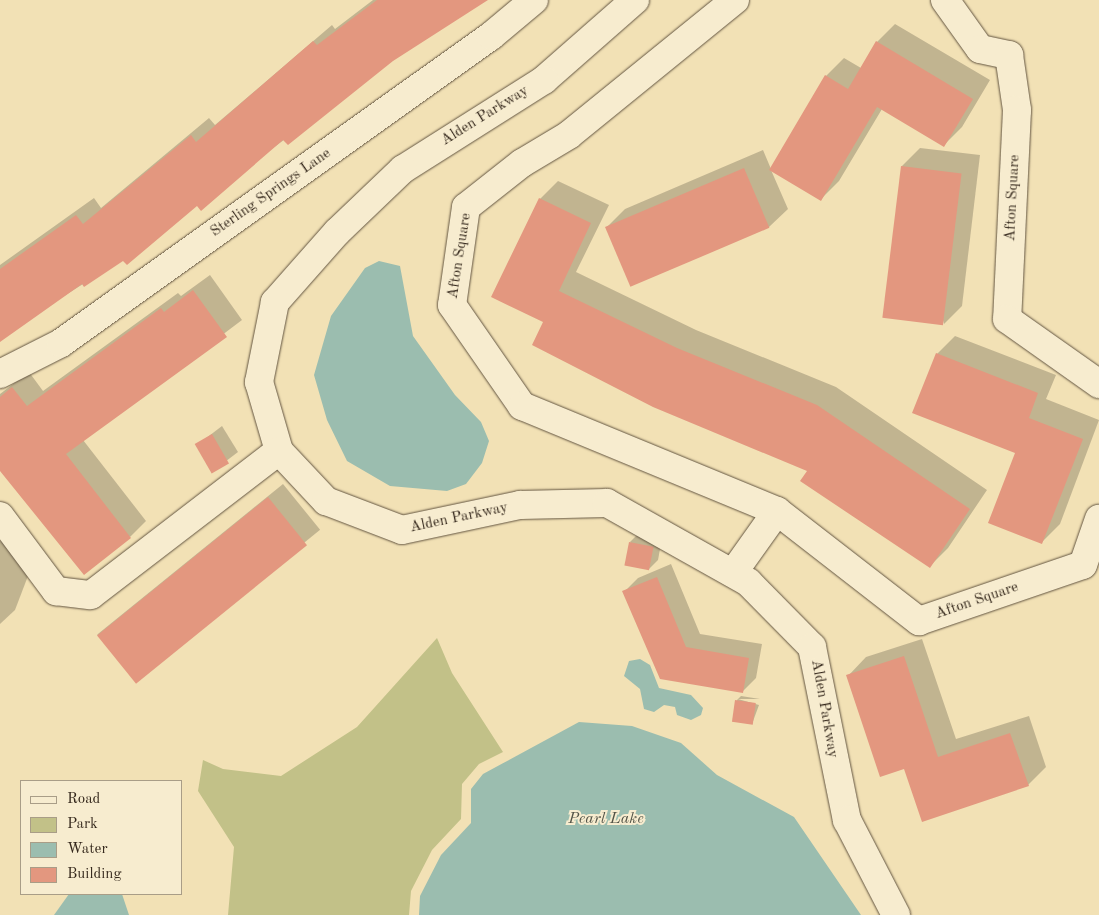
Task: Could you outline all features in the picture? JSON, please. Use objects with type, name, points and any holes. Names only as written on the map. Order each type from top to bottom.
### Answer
[{"type":"street","name":"Sterling Springs Lane","points":[[0,374],[61,343],[491,36],[534,0]]},
{"type":"street","name":"Alden Parkway","points":[[635,0],[544,80],[404,169],[337,232],[275,302],[259,382],[271,459],[326,500],[402,530],[520,505],[607,503],[741,578],[812,647],[847,820],[896,915]]},
{"type":"street","name":"Afton Square","points":[[735,0],[569,135],[522,163],[466,207],[452,305],[522,406],[785,516],[919,621],[1083,564],[1099,518]]},
{"type":"street","name":"Afton Square","points":[[945,0],[980,49],[1009,56],[1017,110],[1007,319],[1099,384]]},
{"type":"street","points":[[0,516],[56,591],[91,596],[271,459]]},
{"type":"street","points":[[741,578],[785,516]]},
{"type":"green space","points":[[437,638],[452,673],[503,752],[479,764],[462,784],[461,819],[432,850],[411,891],[409,915],[228,915],[234,847],[198,791],[203,760],[223,769],[281,776],[357,727]]},
{"type":"water","points":[[379,261],[400,266],[413,336],[455,395],[481,422],[489,441],[482,463],[466,484],[447,491],[390,486],[347,461],[327,420],[314,375],[331,316],[365,268]]},
{"type":"water","points":[[640,659],[650,665],[659,688],[691,695],[703,708],[701,715],[691,720],[677,715],[675,707],[664,705],[654,712],[644,709],[640,689],[624,676],[629,661]]},
{"type":"water","name":"Pearl Lake","points":[[579,722],[632,726],[681,743],[717,775],[794,817],[861,915],[419,915],[420,896],[441,855],[471,823],[471,789],[483,774]]},
{"type":"water","points":[[68,895],[122,895],[129,915],[54,915]]},
{"type":"building","points":[[377,0],[488,0],[393,61],[288,145],[283,140],[201,211],[197,206],[127,265],[123,261],[84,287],[82,284],[0,342],[0,269],[76,215],[83,224],[191,135],[196,142],[313,41],[317,45]]},
{"type":"building","points":[[876,41],[973,99],[944,147],[877,107],[821,201],[769,170],[825,75],[848,89]]},
{"type":"building","points":[[901,166],[962,173],[943,325],[882,318]]},
{"type":"building","points":[[744,168],[769,228],[630,287],[605,227]]},
{"type":"building","points":[[539,198],[591,223],[559,291],[677,348],[817,405],[970,509],[930,568],[800,481],[807,471],[653,407],[532,345],[543,322],[491,297]]},
{"type":"building","points":[[193,290],[227,337],[66,454],[131,538],[84,575],[0,471],[0,397],[12,387],[27,406],[161,308],[164,312]]},
{"type":"building","points":[[936,353],[1038,393],[1029,418],[1083,439],[1042,544],[988,523],[1015,453],[912,413]]},
{"type":"building","points":[[212,434],[229,463],[212,473],[195,444]]},
{"type":"building","points":[[268,497],[307,545],[136,684],[97,635]]},
{"type":"building","points":[[629,542],[654,547],[649,570],[624,566]]},
{"type":"building","points":[[657,577],[686,647],[749,658],[743,693],[660,679],[622,591]]},
{"type":"building","points":[[904,656],[938,757],[1010,733],[1029,786],[922,822],[904,769],[880,777],[846,675]]},
{"type":"building","points":[[735,700],[756,703],[753,725],[732,722]]}]
